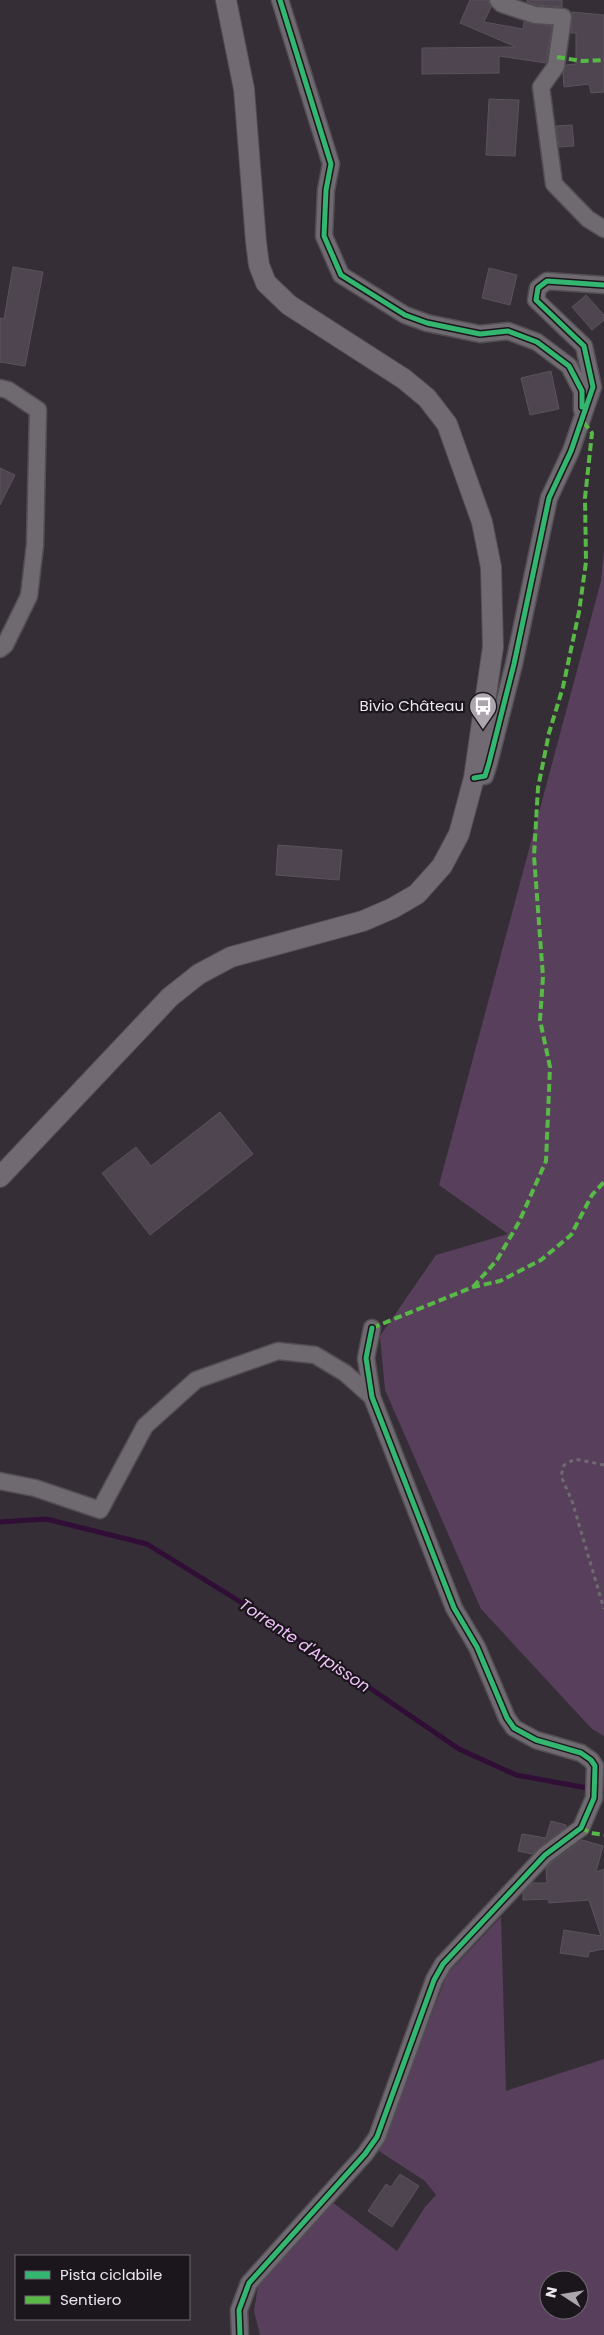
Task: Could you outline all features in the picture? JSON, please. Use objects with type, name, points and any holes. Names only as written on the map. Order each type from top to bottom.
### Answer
[{"type":"main road","points":[[0,1177],[170,997],[199,974],[231,957],[362,921],[393,908],[417,894],[442,866],[458,834],[474,778],[493,647],[492,567],[482,522],[447,424],[427,398],[404,379],[289,305],[266,283],[259,265],[256,242],[244,89],[226,0]]},
{"type":"street","points":[[280,0],[331,164],[326,190],[324,236],[341,275],[405,315],[427,323],[480,334],[508,331],[537,342],[569,366],[582,391],[582,420]]},
{"type":"street","points":[[498,0],[502,4],[535,15],[563,17],[556,66],[541,86],[554,184],[588,218],[604,229]]},
{"type":"street","points":[[474,778],[485,776],[489,763],[514,664],[549,498],[571,451],[593,387],[584,346],[536,300],[538,288],[547,281],[604,285]]},
{"type":"street","points":[[0,388],[8,390],[38,410],[35,545],[29,596],[5,644],[0,649]]},
{"type":"street","points":[[240,2335],[239,2310],[243,2295],[250,2283],[365,2154],[376,2137],[434,1980],[443,1964],[545,1855],[581,1828],[594,1798],[596,1778],[595,1766],[591,1760],[581,1753],[536,1740],[514,1728],[507,1718],[477,1647],[454,1608],[372,1397],[366,1358],[372,1328]]},
{"type":"street","points":[[0,1481],[35,1488],[100,1510],[145,1426],[196,1380],[278,1351],[315,1355],[345,1373],[372,1397]]},
{"type":"path","points":[[604,1465],[575,1459],[564,1464],[561,1476],[572,1501],[604,1609]]},
{"type":"shaded area","points":[[604,550],[604,1736],[592,1729],[481,1609],[385,1390],[380,1336],[436,1255],[508,1234],[439,1185],[601,581]]},
{"type":"shaded area","points":[[501,1917],[506,2091],[604,2059],[604,2335],[260,2335],[254,2311],[258,2286],[332,2202],[397,2251],[425,2207],[436,2195],[425,2181],[379,2151],[447,1974]]},
{"type":"building","points":[[470,0],[488,0],[491,7],[484,22],[523,29],[524,22],[552,26],[546,63],[499,56],[499,73],[422,74],[422,48],[516,47],[460,23]]},
{"type":"building","points":[[527,0],[562,0],[562,7],[537,5],[527,2]]},
{"type":"building","points":[[572,12],[604,15],[604,92],[591,93],[589,84],[564,87],[563,74],[566,65],[576,64],[576,33],[571,33]]},
{"type":"building","points":[[489,99],[519,100],[515,156],[486,155]]},
{"type":"building","points":[[572,125],[574,146],[559,147],[556,126]]},
{"type":"building","points":[[13,267],[43,272],[25,366],[0,362],[0,318],[4,319]]},
{"type":"building","points":[[489,268],[517,275],[510,305],[482,298]]},
{"type":"building","points":[[586,295],[604,315],[604,320],[592,330],[572,307]]},
{"type":"building","points":[[551,371],[559,409],[530,415],[521,378]]},
{"type":"building","points":[[0,468],[15,475],[0,505]]},
{"type":"building","points":[[278,845],[342,850],[339,880],[276,875]]},
{"type":"building","points":[[220,1112],[253,1154],[150,1235],[102,1173],[136,1147],[151,1166]]},
{"type":"building","points":[[551,1821],[566,1825],[566,1827],[532,1854],[518,1851],[522,1834],[546,1838]]},
{"type":"building","points":[[582,1840],[603,1846],[596,1872],[604,1869],[604,1949],[589,1952],[588,1957],[560,1953],[564,1930],[601,1936],[589,1900],[549,1903],[548,1899],[523,1900],[523,1893],[532,1883],[547,1883],[546,1868]]},
{"type":"building","points":[[400,2174],[419,2186],[392,2227],[368,2211],[386,2184],[391,2187]]},
{"type":"waterway","name":"Torrente d'Arpisson","points":[[0,1522],[46,1519],[147,1544],[276,1624],[459,1749],[516,1775],[604,1791]]},
{"type":"marked path","points":[[557,57],[582,61],[604,60]]},
{"type":"marked path","points":[[473,1287],[497,1260],[519,1222],[546,1161],[550,1067],[540,1020],[543,977],[534,856],[538,788],[549,733],[563,687],[579,612],[586,562],[585,498],[592,433],[582,420]]},
{"type":"marked path","points":[[372,1328],[473,1287],[500,1281],[541,1260],[571,1235],[592,1195],[604,1182]]},
{"type":"marked path","points":[[581,1828],[591,1833],[604,1835]]},
{"type":"cycle path","points":[[280,0],[331,164],[326,190],[324,236],[341,275],[405,315],[427,323],[480,334],[508,331],[537,342],[569,366],[582,391],[582,407]]},
{"type":"cycle path","points":[[474,778],[485,776],[489,763],[514,664],[549,498],[571,451],[593,387],[584,346],[536,300],[538,288],[547,281],[604,285]]},
{"type":"cycle path","points":[[240,2335],[239,2310],[249,2283],[365,2154],[377,2137],[434,1980],[443,1964],[545,1855],[581,1828],[594,1798],[595,1766],[591,1760],[581,1753],[536,1740],[514,1728],[507,1718],[477,1647],[454,1608],[372,1397],[366,1358],[372,1328]]},
{"type":"place","name":"Bivio Château","points":[[483,730]]}]
